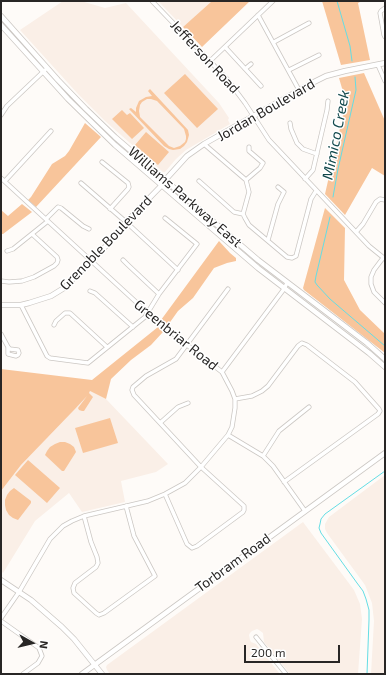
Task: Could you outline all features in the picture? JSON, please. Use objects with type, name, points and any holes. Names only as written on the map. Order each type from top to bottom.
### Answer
[{"type":"main road","name":"Williams Parkway East","points":[[1,16],[86,109],[115,137],[258,260],[367,343],[385,359]]},
{"type":"main road","name":"Williams Parkway East","points":[[1,25],[43,72],[97,128],[127,155],[258,268],[370,353],[385,368]]},
{"type":"main road","name":"Jordan Boulevard","points":[[162,185],[187,156],[204,144],[299,90],[320,79],[336,73],[385,64]]},
{"type":"main road","name":"Grenoble Boulevard","points":[[1,305],[21,305],[38,301],[64,288],[162,185]]},
{"type":"main road","name":"Torbram Road","points":[[82,674],[385,453]]},
{"type":"main road","points":[[1,580],[32,600],[62,627],[74,639],[102,674]]},
{"type":"street","name":"Jefferson Road","points":[[152,1],[227,79],[254,116],[269,140],[369,246],[384,259]]},
{"type":"street","points":[[210,61],[273,1]]},
{"type":"street","points":[[385,8],[380,13],[385,37]]},
{"type":"street","points":[[258,14],[299,90]]},
{"type":"street","points":[[274,42],[309,23]]},
{"type":"street","points":[[225,47],[261,86]]},
{"type":"street","points":[[288,70],[319,54]]},
{"type":"street","points":[[245,69],[251,64]]},
{"type":"street","points":[[378,65],[385,81]]},
{"type":"street","points":[[1,115],[7,106],[48,68]]},
{"type":"street","points":[[305,179],[313,170],[328,101]]},
{"type":"street","points":[[290,123],[297,143],[308,152],[317,154]]},
{"type":"street","points":[[5,181],[51,132]]},
{"type":"street","points":[[204,144],[246,180],[249,192],[243,214],[249,225],[287,256],[292,258],[296,256],[311,199],[316,191]]},
{"type":"street","points":[[246,180],[255,173],[263,163],[249,151],[249,147]]},
{"type":"street","points":[[102,162],[128,183],[129,187],[110,209]]},
{"type":"street","name":"Greenbriar Road","points":[[1,178],[148,313],[222,372],[230,385],[235,399],[234,419],[228,436],[185,483],[148,501],[84,516],[63,526],[50,539],[19,592],[1,618]]},
{"type":"street","points":[[199,181],[234,212],[243,214]]},
{"type":"street","points":[[81,183],[178,270]]},
{"type":"street","points":[[268,240],[278,204],[284,192],[278,187]]},
{"type":"street","points":[[356,232],[364,224],[376,202],[385,200]]},
{"type":"street","points":[[7,251],[13,249],[32,234],[58,208],[61,208],[83,226],[89,228]]},
{"type":"street","points":[[21,305],[47,356],[50,358],[88,363],[145,317],[159,294],[197,244],[166,218]]},
{"type":"street","points":[[1,281],[22,281],[34,277],[57,263],[57,257],[32,234]]},
{"type":"street","points":[[384,259],[374,270],[371,277],[371,284],[374,292],[385,303]]},
{"type":"street","points":[[123,260],[159,294]]},
{"type":"street","points":[[222,372],[288,283]]},
{"type":"street","points":[[165,494],[187,544],[192,548],[197,546],[244,510],[244,506],[201,467],[134,395],[132,390],[133,387],[146,376],[176,359],[228,289]]},
{"type":"street","points":[[90,291],[95,293],[133,327]]},
{"type":"street","points":[[54,325],[56,321],[65,313],[70,313],[107,347]]},
{"type":"street","points":[[1,334],[8,347]]},
{"type":"street","points":[[235,399],[252,396],[268,386],[298,346],[302,343],[307,345],[355,382],[379,409],[380,411],[378,414],[284,482]]},
{"type":"street","points":[[160,423],[178,407],[188,403]]},
{"type":"street","points":[[263,456],[279,431],[309,407]]},
{"type":"street","points":[[228,436],[263,456],[305,511]]},
{"type":"street","points":[[84,516],[98,563],[96,567],[74,583],[73,588],[74,593],[99,615],[156,576],[134,536],[126,506]]},
{"type":"street","points":[[1,621],[39,648],[42,656],[38,663],[24,674]]},
{"type":"street","points":[[256,636],[286,674]]},
{"type":"shaded area","points":[[63,1],[81,1],[105,8],[126,3],[219,103],[229,118],[228,120],[230,124],[186,150],[165,172],[163,172],[105,121],[78,94],[20,30]]},
{"type":"shaded area","points":[[158,1],[212,1],[183,27]]},
{"type":"shaded area","points":[[212,1],[250,1],[202,47],[183,27]]},
{"type":"shaded area","points":[[322,1],[362,1],[358,3],[370,60],[341,65]]},
{"type":"shaded area","points":[[364,73],[385,121],[385,176],[372,168],[345,215],[325,194],[346,102],[339,78]]},
{"type":"shaded area","points":[[185,74],[218,109],[197,128],[164,93]]},
{"type":"shaded area","points":[[150,89],[188,130],[189,135],[187,142],[180,149],[173,150],[164,146],[129,109],[131,108],[136,112],[139,101],[146,97],[152,96],[148,91]],"holes":[[[147,99],[157,101],[184,129],[186,139],[180,146],[174,148],[169,146],[140,117],[140,105]]]},
{"type":"shaded area","points":[[122,110],[127,115],[130,113],[144,128],[132,139],[112,119]]},
{"type":"shaded area","points":[[85,123],[101,137],[36,207],[28,200],[52,164],[65,156],[69,151]]},
{"type":"shaded area","points":[[146,132],[169,152],[158,165],[135,145]]},
{"type":"shaded area","points":[[22,204],[32,212],[1,234],[1,210],[8,216]]},
{"type":"shaded area","points":[[325,208],[345,228],[344,280],[360,310],[385,334],[385,353],[303,288]]},
{"type":"shaded area","points":[[219,241],[236,258],[236,261],[214,268],[193,298],[178,311],[167,325],[161,320]]},
{"type":"shaded area","points":[[158,327],[163,332],[151,345],[131,360],[111,379],[106,399],[90,391],[89,393],[93,397],[84,411],[79,410],[78,408],[87,396],[21,465],[1,491],[1,369],[92,380]]},
{"type":"shaded area","points":[[90,391],[106,399],[168,464],[156,472],[121,481],[125,502],[82,512],[69,493],[35,521],[3,573],[1,571],[1,491],[21,465],[75,409]]},
{"type":"shaded area","points":[[110,418],[118,443],[83,453],[75,428]]},
{"type":"shaded area","points":[[60,442],[70,444],[74,447],[76,452],[64,471],[62,471],[45,455],[50,447]]},
{"type":"shaded area","points":[[28,460],[60,488],[47,503],[15,475]]},
{"type":"shaded area","points":[[385,475],[385,674],[371,674],[374,621],[372,603],[365,585],[327,533],[325,524],[329,517]]},
{"type":"shaded area","points":[[14,488],[31,501],[18,520],[9,515],[5,505],[7,495]]},
{"type":"shaded area","points":[[303,522],[354,590],[360,604],[362,619],[358,674],[290,674],[264,642],[263,633],[257,629],[252,631],[249,635],[251,642],[256,644],[280,674],[110,674],[106,667],[107,665]]},
{"type":"waterway","name":"Mimico Creek","points":[[337,1],[350,46],[352,61]]},
{"type":"waterway","name":"Mimico Creek","points":[[333,197],[356,90],[355,77]]},
{"type":"waterway","name":"Mimico Creek","points":[[330,217],[315,282],[330,299],[385,346]]},
{"type":"waterway","name":"Mimico Creek","points":[[367,674],[369,610],[366,599],[363,591],[321,533],[319,528],[321,519],[325,514],[385,471]]}]
